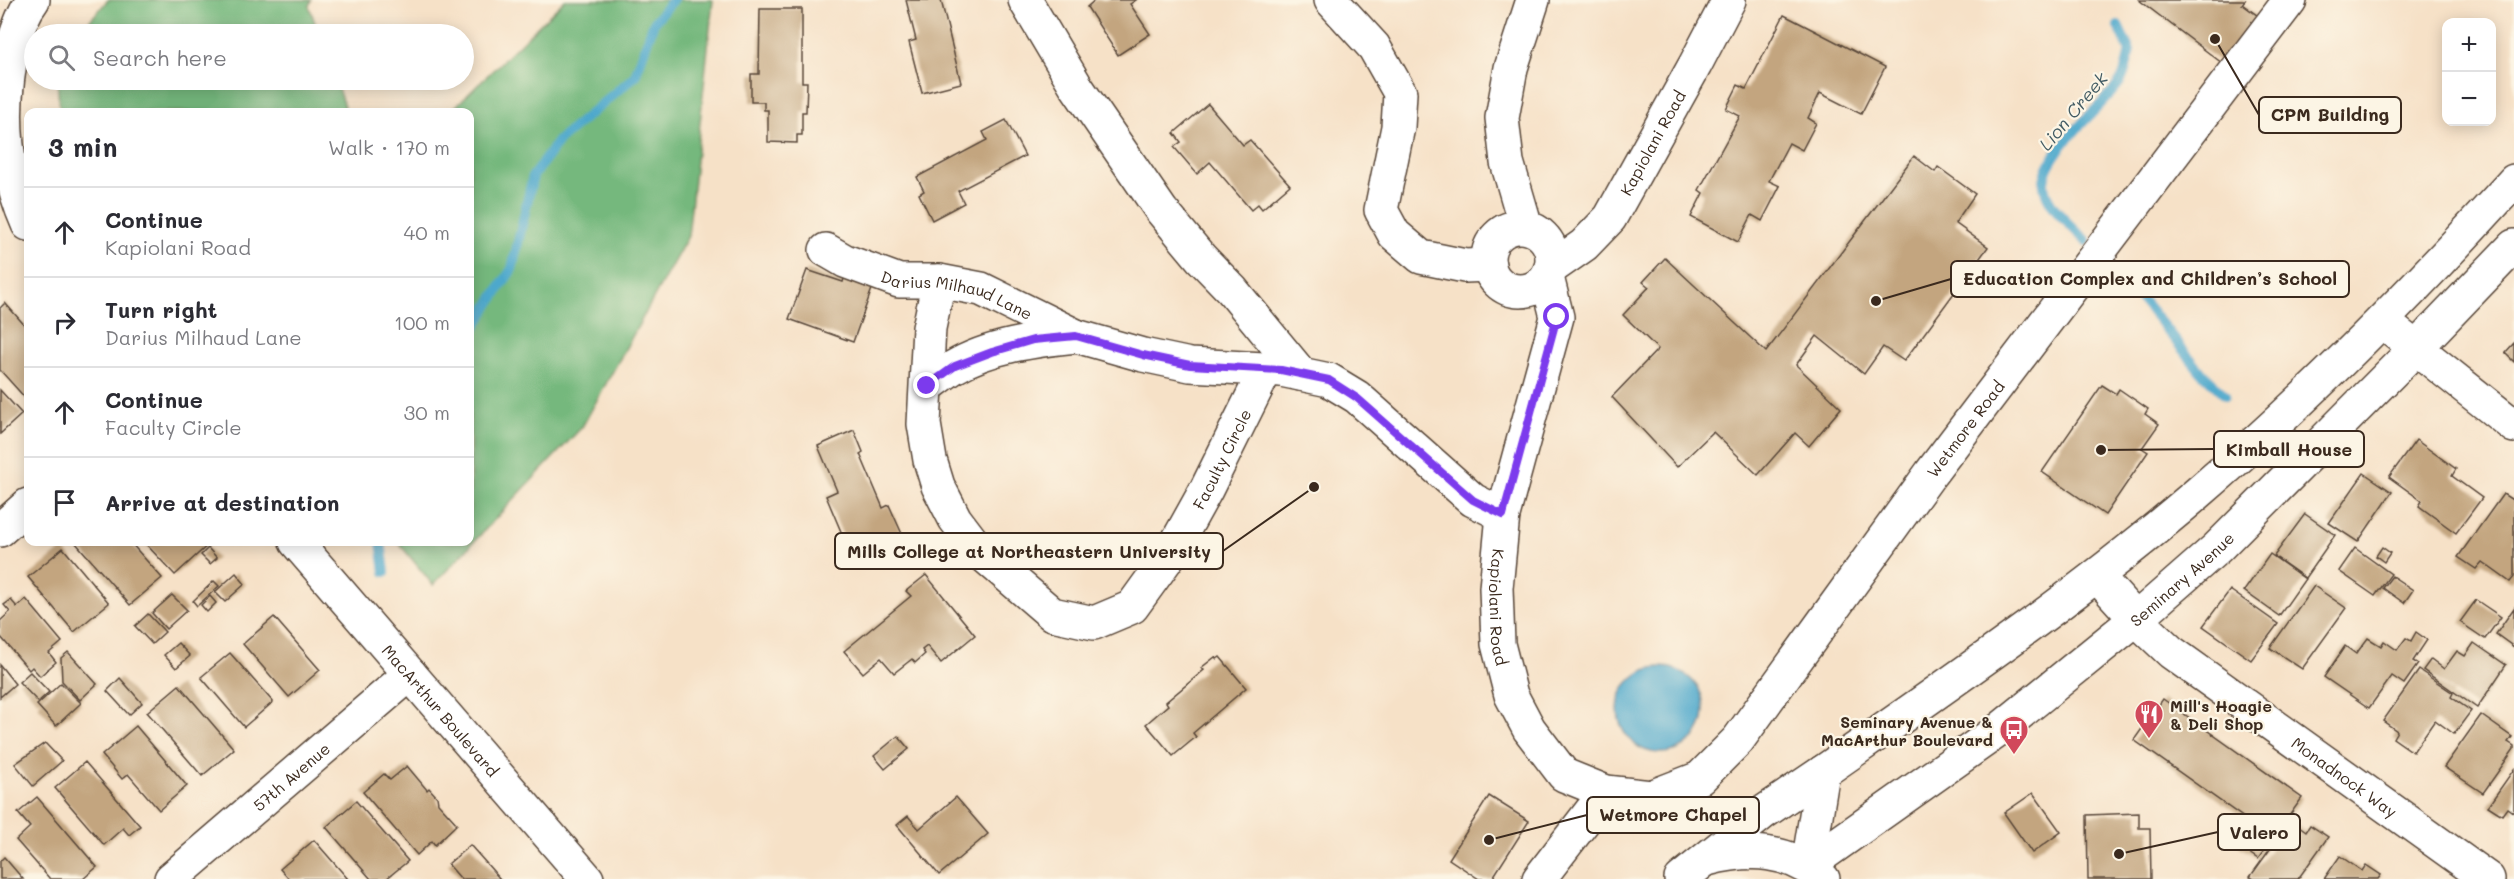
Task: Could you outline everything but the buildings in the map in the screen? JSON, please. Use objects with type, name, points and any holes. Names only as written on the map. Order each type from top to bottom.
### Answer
[{"type":"street","points":[[24,214],[4,152],[0,100],[9,54],[25,10],[33,0]]},
{"type":"street","points":[[1024,0],[1076,86],[1161,210],[1200,258],[1232,290],[1301,374]]},
{"type":"street","points":[[1331,0],[1374,47],[1400,93],[1398,127],[1381,210],[1394,234],[1421,257],[1465,266],[1489,265]]},
{"type":"street","points":[[1526,227],[1507,162],[1502,118],[1511,68],[1533,0]]},
{"type":"street","name":"Kapiolani Road","points":[[1606,792],[1564,775],[1529,729],[1511,695],[1498,644],[1496,588],[1503,515],[1557,317],[1549,273],[1584,245],[1610,218],[1729,0]]},
{"type":"street","name":"Wetmore Road","points":[[1606,792],[1651,797],[1700,778],[1738,740],[1931,473],[2290,0]]},
{"type":"street","points":[[1693,869],[1764,812],[2097,576],[2198,494],[2302,400],[2382,321],[2514,181]]},
{"type":"street","points":[[1526,227],[1542,235],[1548,242],[1551,250],[1549,273],[1529,289],[1519,291],[1509,289],[1492,275],[1488,255],[1497,236],[1506,230],[1526,227]]},
{"type":"street","name":"Seminary Avenue","points":[[1816,872],[1999,730],[2136,619],[2217,548],[2514,246]]},
{"type":"street","name":"Darius Milhaud Lane","points":[[826,250],[845,261],[899,281],[939,281],[981,289],[1076,336],[1143,355],[1190,365],[1266,369],[1329,380],[1357,398],[1473,500],[1503,515]]},
{"type":"street","name":"Faculty Circle","points":[[939,281],[929,328],[924,424],[930,460],[938,486],[955,519],[980,552],[1052,614],[1094,623],[1132,607],[1154,579],[1206,490],[1266,369]]},
{"type":"street","points":[[2382,321],[2514,426]]},
{"type":"street","points":[[927,386],[955,366],[992,352],[1033,340],[1076,336]]},
{"type":"street","points":[[0,530],[24,509]]},
{"type":"street","name":"MacArthur Boulevard","points":[[299,546],[587,879]]},
{"type":"street","name":"Monadnock Way","points":[[2097,576],[2136,619],[2171,652],[2488,879]]},
{"type":"street","name":"57th Avenue","points":[[171,879],[410,674]]},
{"type":"street","points":[[1816,872],[1823,772]]},
{"type":"street","points":[[1539,879],[1606,792]]},
{"type":"street","points":[[1693,869],[1729,854],[1752,852],[1781,855],[1816,872]]},
{"type":"street","points":[[1778,879],[1816,872]]},
{"type":"green space","points":[[108,0],[311,0],[309,6],[315,24],[87,24]]},
{"type":"green space","points":[[565,0],[713,0],[688,236],[582,427],[474,542],[474,108],[454,108]]},
{"type":"green space","points":[[58,90],[338,90],[345,108],[60,108]]},
{"type":"green space","points":[[401,546],[470,546],[433,585]]},
{"type":"water","points":[[1661,667],[1685,674],[1697,686],[1704,710],[1697,734],[1685,746],[1661,753],[1637,746],[1625,734],[1618,710],[1625,686],[1637,674]]},
{"type":"waterway","points":[[474,328],[512,269],[533,176],[559,140],[635,76],[654,22],[673,0]]},
{"type":"waterway","name":"Lion Creek","points":[[2086,241],[2061,216],[2046,194],[2044,186],[2046,173],[2062,146],[2122,79],[2130,51],[2118,26]]},
{"type":"waterway","name":"Lion Creek","points":[[2120,273],[2202,373],[2225,395]]},
{"type":"waterway","points":[[382,546],[385,572]]},
{"type":"place","name":"CPM Building","points":[[2215,39]]},
{"type":"place","name":"Education Complex and Children’s School","points":[[1876,301]]},
{"type":"place","name":"Kimball House","points":[[2101,450]]},
{"type":"place","name":"Mills College at Northeastern University","points":[[1314,487]]},
{"type":"place","name":"Mill's Hoagie & Deli Shop","points":[[2149,740]]},
{"type":"place","name":"Seminary Avenue & MacArthur Boulevard","points":[[2014,756]]},
{"type":"place","name":"Wetmore Chapel","points":[[1489,840]]},
{"type":"place","name":"Valero","points":[[2119,854]]},
{"type":"route","points":[[927,386],[955,366],[992,352],[1033,340],[1076,336],[1143,355],[1190,365],[1281,370],[1329,380],[1357,398],[1473,500],[1503,515],[1557,317]]}]
